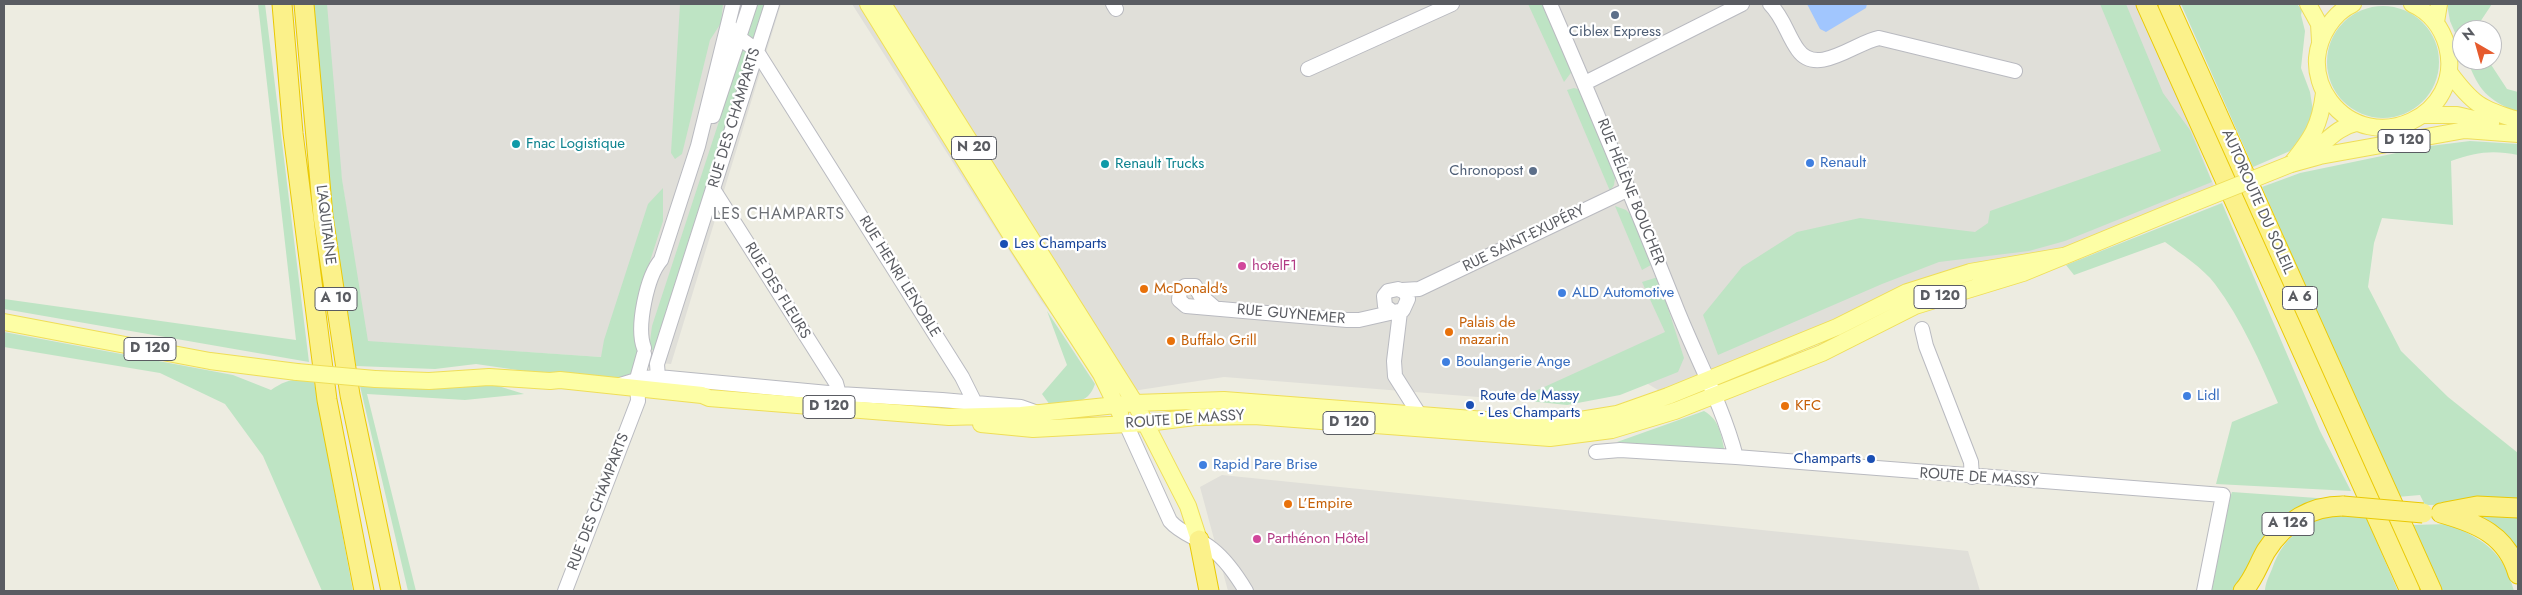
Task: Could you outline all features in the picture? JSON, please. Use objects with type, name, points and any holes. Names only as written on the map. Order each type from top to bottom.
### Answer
[{"type":"highway","name":"L'AQUITAINE","points":[[282,4],[293,133],[327,400],[364,591]]},
{"type":"highway","name":"L'AQUITAINE","points":[[304,4],[326,235],[350,395],[391,591]]},
{"type":"highway","name":"AUTOROUTE DU SOLEIL","points":[[2146,4],[2410,591]]},
{"type":"highway","name":"AUTOROUTE DU SOLEIL","points":[[2168,4],[2432,591]]},
{"type":"highway","name":"A 126","points":[[2243,591],[2257,582],[2270,547],[2291,522],[2312,510],[2343,506],[2432,513],[2472,522],[2494,534],[2507,548],[2518,574]]},
{"type":"highway","points":[[2432,513],[2477,506],[2518,508]]},
{"type":"highway","name":"N 20","points":[[1199,540],[1209,591]]},
{"type":"main road","name":"N 20","points":[[868,4],[1057,295],[1135,403],[1147,423],[1194,520],[1199,540]]},
{"type":"main road","name":"N 20","points":[[883,4],[900,29],[1057,295],[1101,374],[1126,424]]},
{"type":"main road","points":[[892,4],[900,29]]},
{"type":"main road","points":[[2308,4],[2319,24],[2318,76],[2324,92],[2338,110],[2356,123],[2373,128],[2391,128],[2408,124],[2424,115],[2436,103],[2444,88],[2449,72],[2449,54],[2444,37],[2436,22],[2421,8],[2412,4]]},
{"type":"main road","points":[[2320,42],[2327,27],[2337,15],[2353,4]]},
{"type":"main road","points":[[2436,22],[2439,4]]},
{"type":"main road","points":[[2449,72],[2476,104],[2491,112],[2518,120]]},
{"type":"main road","points":[[2291,164],[2316,131],[2321,118],[2324,92]]},
{"type":"main road","points":[[2424,115],[2457,115],[2518,133]]},
{"type":"main road","name":"ROUTE DE MASSY","points":[[950,417],[973,423],[1033,430],[1147,423],[1194,417],[1254,416],[1550,438],[1612,430],[1635,425],[1715,396],[1822,353],[1915,306],[2023,273],[2291,164],[2316,151],[2333,134],[2347,125],[2356,123]]},
{"type":"main road","name":"D 120","points":[[2291,164],[2320,156],[2465,130],[2518,133]]},
{"type":"main road","name":"ROUTE DE MASSY","points":[[950,417],[1038,414],[1135,403],[1224,400],[1525,423],[1568,422],[1617,414],[1708,380],[1837,327],[1907,292],[1970,272],[2063,256]]},
{"type":"main road","name":"D 120","points":[[4,322],[210,361],[297,372],[429,381],[488,376],[550,381],[560,386],[648,385],[701,400],[709,398],[950,417]]},
{"type":"main road","points":[[550,381],[560,380],[615,386],[648,385],[702,394],[709,398]]},
{"type":"street","name":"RUE DES CHAMPARTS","points":[[648,385],[641,340],[644,305],[655,267],[661,260],[698,146],[699,133],[733,4]]},
{"type":"street","name":"RUE DES CHAMPARTS","points":[[698,146],[707,132],[740,39],[750,4]]},
{"type":"street","name":"RUE DES CHAMPARTS","points":[[565,591],[657,364],[772,4]]},
{"type":"street","points":[[1308,69],[1452,4]]},
{"type":"street","name":"RUE HÉLÈNE BOUCHER","points":[[1550,4],[1585,82],[1688,336],[1708,380]]},
{"type":"street","points":[[1585,82],[1742,4]]},
{"type":"street","points":[[1770,4],[1781,14],[1798,50],[1805,58],[1814,61],[1826,60],[1870,40],[1880,38],[2015,71]]},
{"type":"street","name":"RUE DES CHAMPARTS","points":[[729,25],[740,39]]},
{"type":"street","points":[[740,39],[756,50]]},
{"type":"street","name":"RUE HENRI LENOBLE","points":[[756,50],[962,377],[975,403]]},
{"type":"street","name":"RUE DES FLEURS","points":[[712,189],[836,383],[839,394]]},
{"type":"street","name":"RUE SAINT-EXUPÉRY","points":[[1400,309],[1419,289],[1628,189]]},
{"type":"street","name":"RUE GUYNEMER","points":[[1215,308],[1200,295],[1195,286],[1188,285],[1178,293],[1179,300],[1183,305],[1190,306],[1347,320],[1368,318],[1400,309]]},
{"type":"street","points":[[1368,318],[1388,291],[1395,288],[1402,290],[1407,296],[1400,309],[1394,361],[1395,376],[1419,414]]},
{"type":"street","name":"RUE SAINT-EXUPÉRY","points":[[1402,290],[1419,289]]},
{"type":"street","points":[[1190,306],[1196,304],[1200,295]]},
{"type":"street","points":[[1383,300],[1385,306],[1400,309]]},
{"type":"street","points":[[1922,330],[1926,346],[1971,462],[1972,477]]},
{"type":"street","points":[[1708,380],[1736,458]]},
{"type":"street","name":"ROUTE DE MASSY","points":[[648,385],[942,400],[1021,407],[1038,414]]},
{"type":"street","name":"N 20","points":[[1126,424],[1170,521],[1183,532],[1199,540]]},
{"type":"street","name":"ROUTE DE MASSY","points":[[1596,452],[1620,450],[2222,495],[2204,591]]},
{"type":"street","points":[[1199,540],[1224,560],[1246,591]]},
{"type":"shaded area","points":[[322,4],[781,4],[671,364],[601,357],[359,341],[359,297],[323,49]]},
{"type":"shaded area","points":[[852,4],[2138,4],[2170,76],[2218,196],[2063,256],[1970,272],[1668,396],[1623,369],[1564,391],[1529,401],[1224,377],[1113,394],[1042,302]]},
{"type":"shaded area","points":[[1222,475],[1968,551],[1980,591],[1228,591],[1200,487]]},
{"type":"green space","points":[[258,4],[265,4],[309,362],[4,309],[4,299],[296,340]]},
{"type":"green space","points":[[312,4],[327,4],[342,179],[368,341],[601,357],[604,340],[648,204],[663,188],[663,221],[637,301],[637,361],[632,373],[622,379],[552,375],[476,364],[435,369],[356,366],[331,214]]},
{"type":"green space","points":[[680,4],[723,4],[721,23],[710,40],[682,154],[675,159],[671,153]]},
{"type":"green space","points":[[757,4],[768,4],[755,40],[751,41],[747,36]]},
{"type":"green space","points":[[1528,4],[1546,4],[1573,70],[1564,82]]},
{"type":"green space","points":[[2100,4],[2126,4],[2163,93],[2190,130],[2212,182],[2065,241],[2029,251],[1939,262],[1882,284],[1718,355],[1703,315],[1742,267],[1797,232],[1860,218],[1975,232],[1988,223],[1990,211],[2161,151]]},
{"type":"green space","points":[[2181,4],[2297,4],[2302,10],[2301,15],[2305,31],[2301,68],[2310,92],[2313,111],[2306,131],[2290,151],[2253,167]]},
{"type":"green space","points":[[2447,4],[2492,4],[2481,20],[2452,20],[2452,26]]},
{"type":"green space","points":[[2383,6],[2404,10],[2422,23],[2435,41],[2439,62],[2435,83],[2422,101],[2404,114],[2383,118],[2362,114],[2344,101],[2331,83],[2327,62],[2331,41],[2344,23],[2362,10]]},
{"type":"green space","points":[[743,48],[750,56],[653,357],[653,350],[649,349],[652,326]]},
{"type":"green space","points":[[2472,70],[2495,70],[2507,89],[2518,92],[2518,113],[2491,98],[2476,80]]},
{"type":"green space","points":[[1574,88],[1581,90],[1616,171],[1614,185],[1610,191],[1567,90]]},
{"type":"green space","points":[[2470,141],[2518,144],[2518,155],[2484,153],[2451,161],[2453,225],[2382,218],[2374,243],[2368,287],[2401,351],[2448,397],[2518,453],[2518,504],[2425,505],[2420,495],[2397,497],[2262,187],[2300,173],[2430,146]]},
{"type":"green space","points":[[2222,203],[2320,431],[2351,491],[2216,484],[2232,422],[2278,403],[2234,312],[2215,284],[2192,262],[2165,242],[2074,275],[2066,265]]},
{"type":"green space","points":[[1615,206],[1626,210],[1630,214],[1653,260],[1651,265],[1642,270]]},
{"type":"green space","points":[[1658,277],[1684,358],[1678,372],[1620,395],[1567,405],[1529,401],[1531,393],[1665,332],[1642,282]]},
{"type":"green space","points":[[1047,311],[1095,384],[1092,391],[1083,400],[1050,405],[1042,394],[1067,365]]},
{"type":"green space","points":[[4,332],[233,375],[271,390],[291,380],[314,382],[353,591],[322,591],[263,456],[225,404],[160,373],[4,347]]},
{"type":"green space","points":[[495,385],[524,394],[465,400],[367,394],[416,591],[408,591],[360,386],[432,389]]},
{"type":"green space","points":[[1704,411],[1717,423],[1725,452],[1617,442]]},
{"type":"green space","points":[[2232,492],[2331,499],[2298,507],[2285,516],[2234,591],[2209,591],[2226,507]]},
{"type":"green space","points":[[2341,512],[2365,515],[2398,591],[2265,591],[2267,580],[2277,557],[2290,538],[2307,525]]},
{"type":"green space","points":[[2472,515],[2518,517],[2518,555]]},
{"type":"green space","points":[[2450,524],[2474,536],[2491,549],[2504,566],[2514,591],[2442,591],[2411,525]]},
{"type":"water","points":[[1807,4],[1867,4],[1866,8],[1826,32],[1820,29]]},
{"type":"place","name":"Ciblex Express","points":[[1615,15]]},
{"type":"place","name":"Fnac Logistique","points":[[516,144]]},
{"type":"place","name":"Renault","points":[[1810,163]]},
{"type":"place","name":"Renault Trucks","points":[[1105,164]]},
{"type":"place","name":"Chronopost","points":[[1533,171]]},
{"type":"place","name":"Les Champarts","points":[[1004,244]]},
{"type":"place","name":"hotelF1","points":[[1242,266]]},
{"type":"place","name":"McDonald's","points":[[1144,289]]},
{"type":"place","name":"ALD Automotive","points":[[1562,293]]},
{"type":"place","name":"Palais de mazarin","points":[[1449,332]]},
{"type":"place","name":"Buffalo Grill","points":[[1171,341]]},
{"type":"place","name":"Boulangerie Ange","points":[[1446,362]]},
{"type":"place","name":"Lidl","points":[[2187,396]]},
{"type":"place","name":"Route de Massy - Les Champarts","points":[[1470,405]]},
{"type":"place","name":"KFC","points":[[1785,406]]},
{"type":"place","name":"Champarts","points":[[1871,459]]},
{"type":"place","name":"Rapid Pare Brise","points":[[1203,465]]},
{"type":"place","name":"L’Empire","points":[[1288,504]]},
{"type":"place","name":"Parthénon Hôtel","points":[[1257,539]]},
{"type":"district","name":"LES CHAMPARTS","points":[[779,215]]}]
